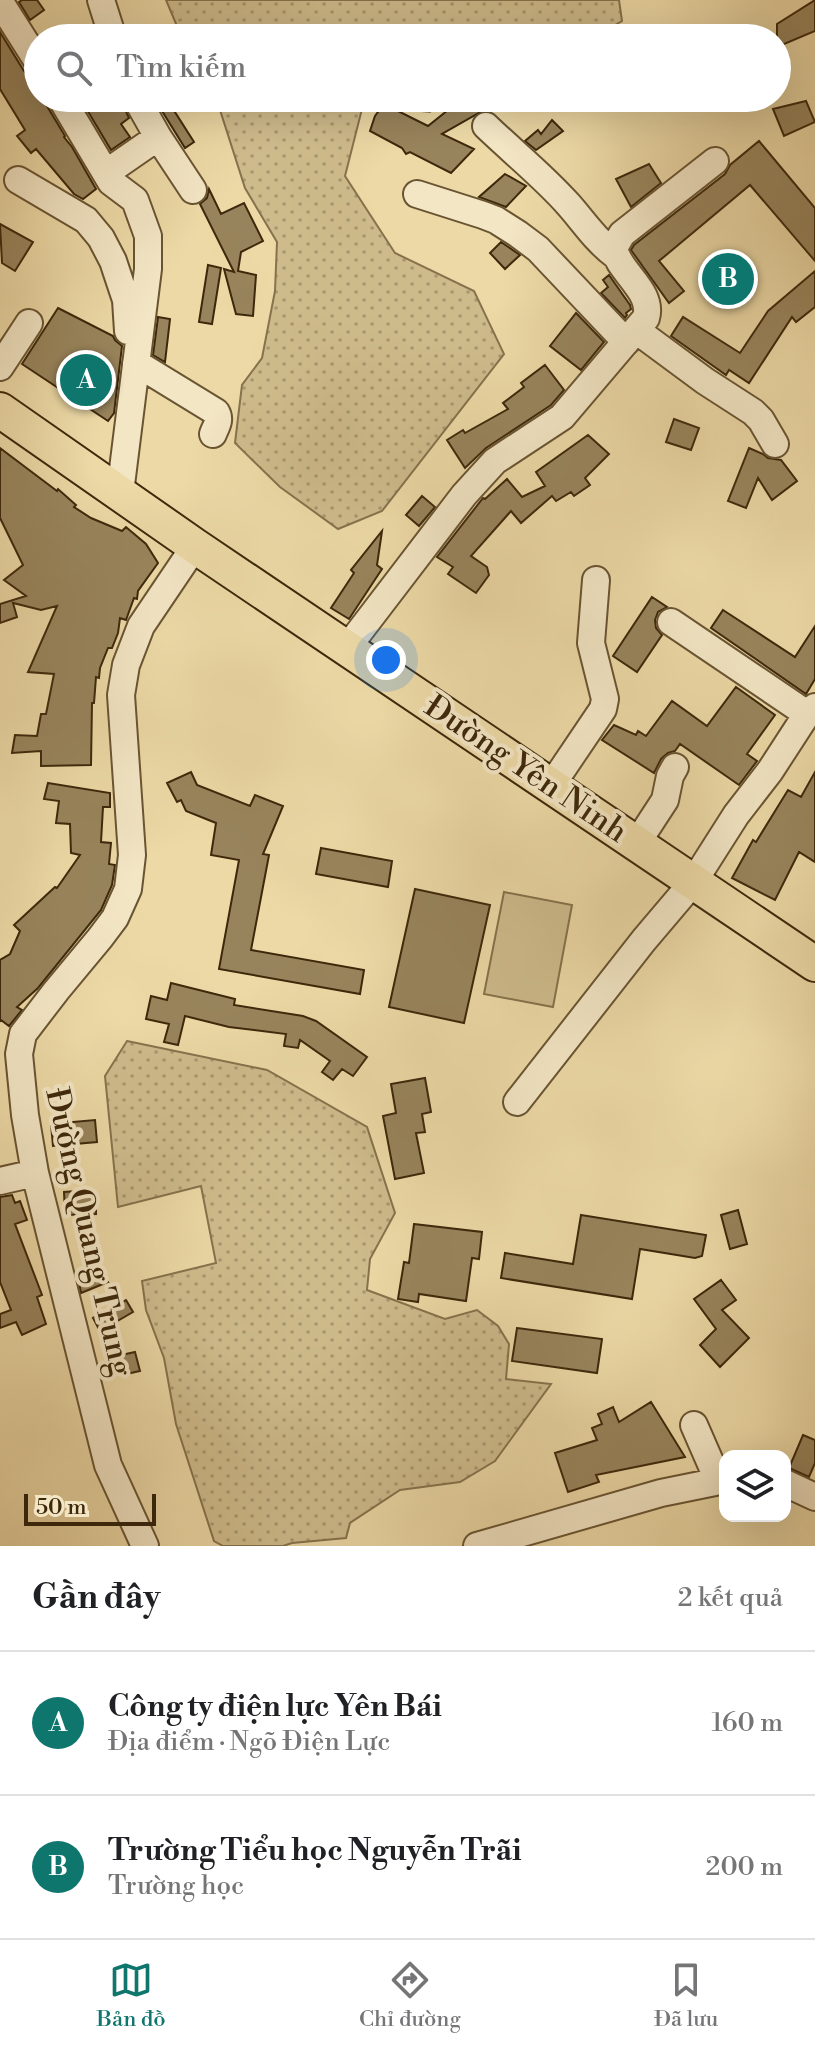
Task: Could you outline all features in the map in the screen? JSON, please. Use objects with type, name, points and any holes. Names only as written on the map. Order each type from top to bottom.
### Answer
[{"type":"main road","name":"Đường Yên Ninh","points":[[0,410],[195,546],[815,964]]},
{"type":"street","points":[[101,0],[109,24]]},
{"type":"street","points":[[0,2],[24,40]]},
{"type":"street","points":[[69,112],[111,182],[135,200],[148,236],[148,269],[120,493]]},
{"type":"street","points":[[144,112],[193,190]]},
{"type":"street","points":[[347,648],[464,495],[495,461],[562,417],[646,318],[648,306],[615,255],[598,241],[551,186],[486,126]]},
{"type":"street","points":[[106,173],[158,137]]},
{"type":"street","points":[[615,255],[614,248],[622,234],[715,161]]},
{"type":"street","points":[[18,180],[86,220],[101,238],[113,261],[126,300],[134,376]]},
{"type":"street","points":[[417,194],[496,220],[518,234],[631,336],[753,412],[775,444]]},
{"type":"street","points":[[0,367],[29,323]]},
{"type":"street","points":[[134,376],[216,412],[219,418],[213,434]]},
{"type":"street","points":[[0,1052],[17,1041],[115,918],[128,889],[132,855],[121,695],[126,665],[141,626],[195,546]]},
{"type":"street","points":[[551,786],[603,709],[605,699],[591,643],[596,580]]},
{"type":"street","points":[[517,1102],[694,881],[736,815],[811,710],[671,622]]},
{"type":"street","points":[[637,843],[665,800],[675,767]]},
{"type":"street","name":"Đường Quang Trung","points":[[23,1034],[19,1070],[35,1173],[108,1465],[145,1546]]},
{"type":"street","points":[[0,1181],[35,1173]]},
{"type":"street","points":[[694,1425],[719,1474]]},
{"type":"street","points":[[477,1546],[661,1493],[719,1481]]},
{"type":"street","points":[[791,1486],[815,1497]]},
{"type":"shaded area","points":[[166,0],[619,0],[622,21],[617,24],[176,24]]},
{"type":"shaded area","points":[[221,112],[361,112],[345,176],[395,253],[474,291],[504,354],[382,511],[338,529],[280,487],[235,443],[242,385],[262,358],[275,291],[277,242],[245,188]]},
{"type":"shaded area","points":[[504,892],[572,905],[553,1007],[484,994]]},
{"type":"shaded area","points":[[127,1041],[267,1070],[367,1127],[395,1213],[370,1259],[367,1290],[445,1319],[477,1310],[498,1326],[509,1344],[506,1379],[551,1384],[495,1461],[460,1482],[400,1490],[350,1523],[346,1538],[283,1546],[223,1546],[214,1541],[176,1424],[164,1358],[146,1310],[142,1281],[216,1263],[201,1186],[118,1207],[105,1076]]},
{"type":"building","points":[[37,0],[44,10],[30,20],[19,2]]},
{"type":"building","points":[[815,0],[815,31],[791,41],[791,24],[777,24]]},
{"type":"building","points":[[0,32],[24,71],[24,112],[51,112],[96,189],[83,199],[74,194],[36,149],[31,153],[17,136],[25,130],[0,89]]},
{"type":"building","points":[[806,101],[815,122],[784,136],[774,112],[791,112],[791,105]]},
{"type":"building","points":[[88,112],[126,112],[129,118],[121,124],[130,137],[111,150]]},
{"type":"building","points":[[163,112],[175,112],[194,142],[185,148]]},
{"type":"building","points":[[378,112],[400,112],[428,126],[446,112],[480,112],[442,134],[474,149],[451,173],[410,152],[406,154],[402,148],[370,131]]},
{"type":"building","points":[[552,120],[563,131],[536,150],[525,141],[538,130],[541,134]]},
{"type":"building","points":[[759,141],[815,208],[815,261],[750,185],[659,261],[684,291],[669,303],[631,250],[725,174],[730,165]]},
{"type":"building","points":[[649,164],[661,183],[631,207],[616,179]]},
{"type":"building","points":[[505,174],[526,186],[506,207],[479,197]]},
{"type":"building","points":[[209,189],[221,214],[244,203],[263,241],[241,252],[238,271],[256,275],[253,316],[236,314],[224,269],[234,272],[200,204],[207,198]]},
{"type":"building","points":[[0,224],[33,242],[15,271],[2,263]]},
{"type":"building","points":[[501,242],[520,255],[505,269],[490,253]]},
{"type":"building","points":[[208,265],[221,268],[212,324],[199,322]]},
{"type":"building","points":[[815,271],[815,307],[796,322],[792,317],[749,383],[729,370],[726,375],[671,336],[683,317],[740,353],[768,311]]},
{"type":"building","points":[[609,275],[630,305],[625,318],[601,293],[608,287],[603,280]]},
{"type":"building","points":[[58,308],[113,336],[122,346],[114,413],[108,421],[22,364]]},
{"type":"building","points":[[576,313],[604,342],[581,370],[550,346]]},
{"type":"building","points":[[158,317],[170,319],[165,362],[153,355]]},
{"type":"building","points":[[545,365],[564,390],[551,405],[486,448],[465,468],[447,440],[508,409],[503,403],[524,387],[521,383]]},
{"type":"building","points":[[674,419],[699,428],[691,450],[666,442]]},
{"type":"building","points":[[588,435],[609,454],[585,478],[590,485],[574,496],[571,492],[556,501],[552,496],[521,523],[511,511],[471,556],[487,567],[489,575],[476,593],[448,574],[453,567],[437,557],[483,498],[507,479],[522,497],[545,486],[536,472]]},
{"type":"building","points":[[0,448],[58,489],[76,505],[74,507],[91,518],[122,531],[126,527],[146,544],[158,563],[138,591],[137,599],[134,598],[126,620],[120,618],[112,648],[108,648],[99,678],[96,677],[92,703],[91,765],[41,766],[41,751],[12,753],[15,735],[37,736],[41,714],[46,714],[54,674],[28,672],[57,606],[41,610],[13,603],[17,617],[0,623],[0,604],[26,596],[4,580],[23,565],[0,518]]},
{"type":"building","points":[[749,448],[768,458],[781,460],[797,481],[772,500],[758,478],[746,508],[728,501]]},
{"type":"building","points":[[422,496],[435,507],[419,526],[406,515]]},
{"type":"building","points":[[382,531],[377,565],[382,569],[349,619],[331,608],[354,573],[351,570]]},
{"type":"building","points":[[652,597],[667,607],[658,612],[655,620],[656,628],[662,635],[637,672],[613,656]]},
{"type":"building","points":[[723,610],[795,657],[815,626],[815,679],[806,694],[711,628]]},
{"type":"building","points":[[736,687],[775,715],[747,754],[757,761],[739,785],[680,744],[661,759],[654,773],[602,740],[614,725],[646,736],[672,701],[707,726]]},
{"type":"building","points":[[191,772],[197,785],[250,806],[255,795],[283,806],[263,854],[269,855],[251,950],[364,970],[360,994],[219,969],[239,860],[211,855],[216,823],[186,811],[181,800],[177,802],[167,783]]},
{"type":"building","points":[[815,772],[815,862],[799,852],[775,900],[732,878],[753,840],[756,842],[788,790],[801,797]]},
{"type":"building","points":[[48,783],[110,793],[110,807],[103,807],[101,842],[111,843],[109,864],[115,865],[112,885],[101,910],[38,988],[17,1007],[22,1010],[9,1026],[0,1021],[0,960],[10,954],[20,931],[14,925],[57,888],[80,855],[71,853],[70,824],[56,823],[59,801],[44,799]]},
{"type":"building","points":[[321,848],[392,861],[388,887],[316,874]]},
{"type":"building","points":[[415,889],[490,905],[464,1023],[389,1007]]},
{"type":"building","points":[[171,983],[235,999],[234,1005],[303,1016],[316,1021],[367,1057],[353,1076],[342,1069],[333,1080],[322,1072],[330,1061],[300,1040],[298,1048],[284,1046],[286,1034],[229,1027],[185,1016],[178,1045],[164,1042],[169,1024],[146,1019],[151,996],[167,1000]]},
{"type":"building","points":[[425,1078],[431,1112],[422,1114],[425,1132],[416,1133],[424,1173],[395,1179],[383,1116],[396,1113],[391,1084]]},
{"type":"building","points":[[95,1120],[97,1142],[53,1146],[51,1124]]},
{"type":"building","points":[[92,1190],[96,1214],[65,1215],[64,1192]]},
{"type":"building","points":[[12,1195],[15,1203],[20,1201],[27,1220],[15,1224],[42,1295],[37,1297],[46,1324],[22,1335],[16,1322],[0,1328],[0,1314],[11,1310],[0,1282],[0,1197]]},
{"type":"building","points":[[738,1210],[747,1244],[730,1249],[721,1215]]},
{"type":"building","points":[[581,1215],[706,1235],[702,1256],[695,1258],[640,1249],[632,1299],[501,1278],[505,1253],[573,1264]]},
{"type":"building","points":[[414,1224],[482,1232],[479,1259],[472,1258],[466,1301],[419,1294],[418,1302],[398,1299],[404,1262],[409,1263]]},
{"type":"building","points":[[99,1270],[108,1282],[81,1293],[78,1278]]},
{"type":"building","points":[[721,1280],[736,1300],[722,1310],[749,1338],[720,1367],[700,1345],[716,1329],[694,1299]]},
{"type":"building","points":[[126,1300],[133,1312],[100,1331],[93,1318]]},
{"type":"building","points":[[517,1328],[602,1339],[597,1373],[512,1361]]},
{"type":"building","points":[[135,1352],[140,1371],[126,1374],[117,1356]]},
{"type":"building","points":[[651,1402],[685,1457],[596,1475],[599,1482],[568,1492],[555,1453],[597,1440],[592,1428],[602,1424],[598,1414],[613,1407],[619,1422]]},
{"type":"building","points":[[803,1435],[815,1440],[815,1463],[809,1477],[791,1469]]},
{"type":"place","name":"Trường Tiểu học Nguyễn Trãi","points":[[728,279]]},
{"type":"place","name":"Công ty điện lực Yên Bái","points":[[86,380]]}]
